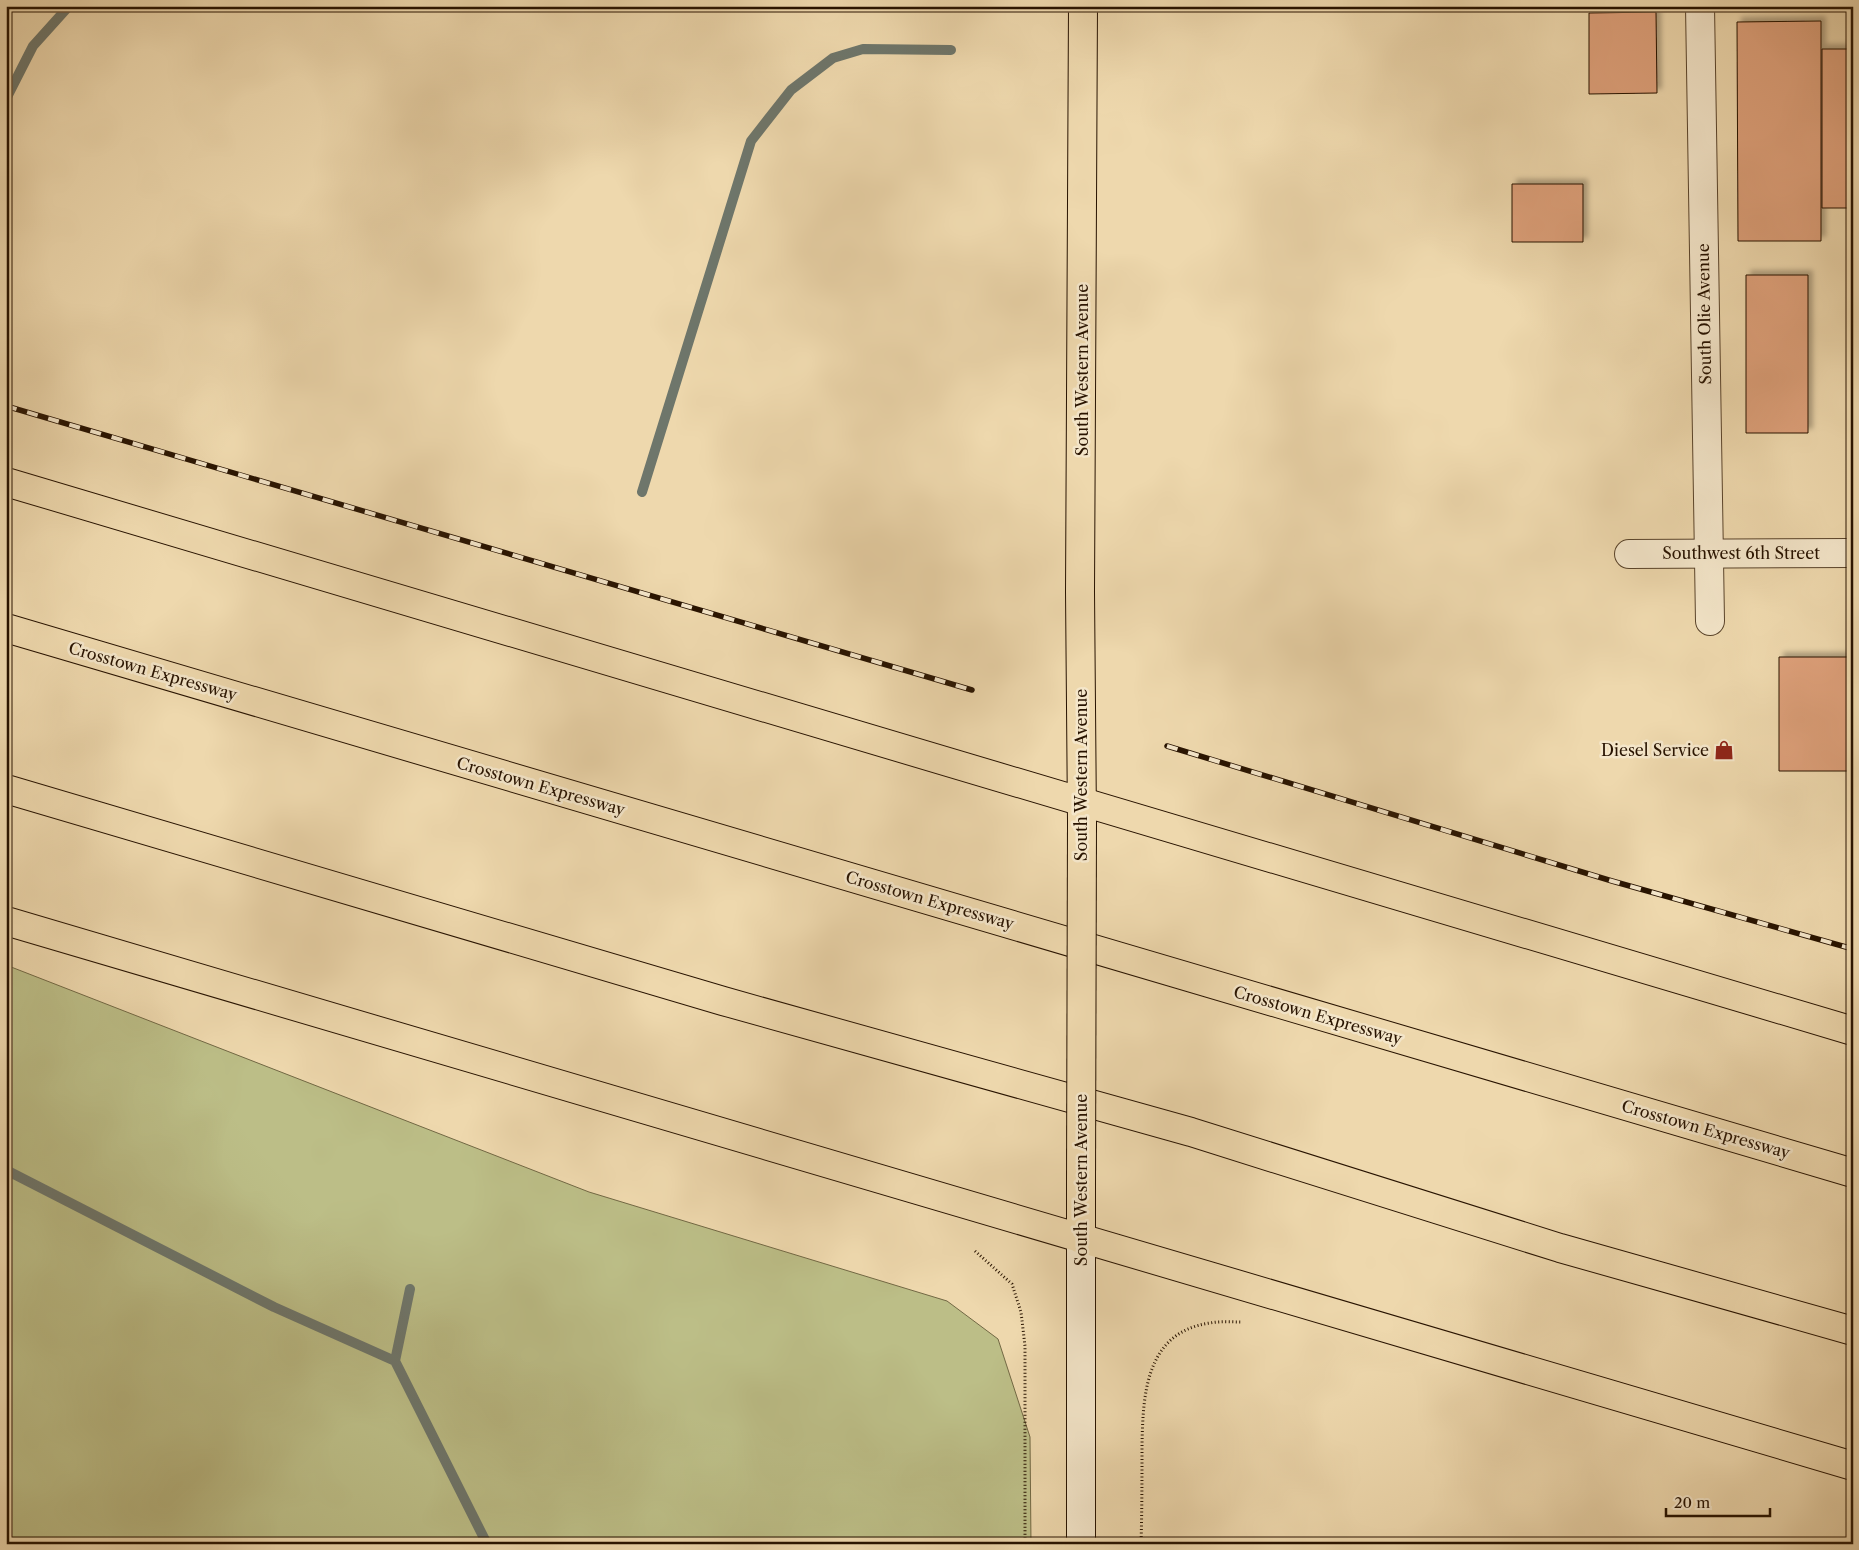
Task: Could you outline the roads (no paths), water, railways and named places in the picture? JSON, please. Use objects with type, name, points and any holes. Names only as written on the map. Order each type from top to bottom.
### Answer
[{"type":"main road","name":"South Western Avenue","points":[[1081,1239],[1082,811],[1080,582],[1083,6]]},
{"type":"main road","points":[[6,482],[1082,811],[1853,1031]]},
{"type":"main road","name":"Crosstown Expressway","points":[[6,628],[1853,1173]]},
{"type":"main road","points":[[6,789],[722,1001],[1181,1129],[1560,1248],[1853,1331]]},
{"type":"main road","points":[[6,921],[1853,1466]]},
{"type":"street","name":"South Olie Avenue","points":[[1700,6],[1707,554],[1710,621]]},
{"type":"street","name":"Southwest 6th Street","points":[[1629,554],[1853,553]]},
{"type":"street","name":"South Western Avenue","points":[[1081,1239],[1081,1544]]},
{"type":"waterway","points":[[6,99],[33,46],[69,6]]},
{"type":"waterway","points":[[642,492],[751,141],[791,90],[833,58],[863,49],[951,50]]},
{"type":"waterway","points":[[6,1170],[274,1307],[395,1361]]},
{"type":"waterway","points":[[410,1289],[395,1361],[487,1544]]},
{"type":"railway","points":[[6,406],[972,690]]},
{"type":"railway","points":[[1167,746],[1612,881],[1853,949]]},
{"type":"place","name":"Diesel Service","points":[[1724,750]]}]
